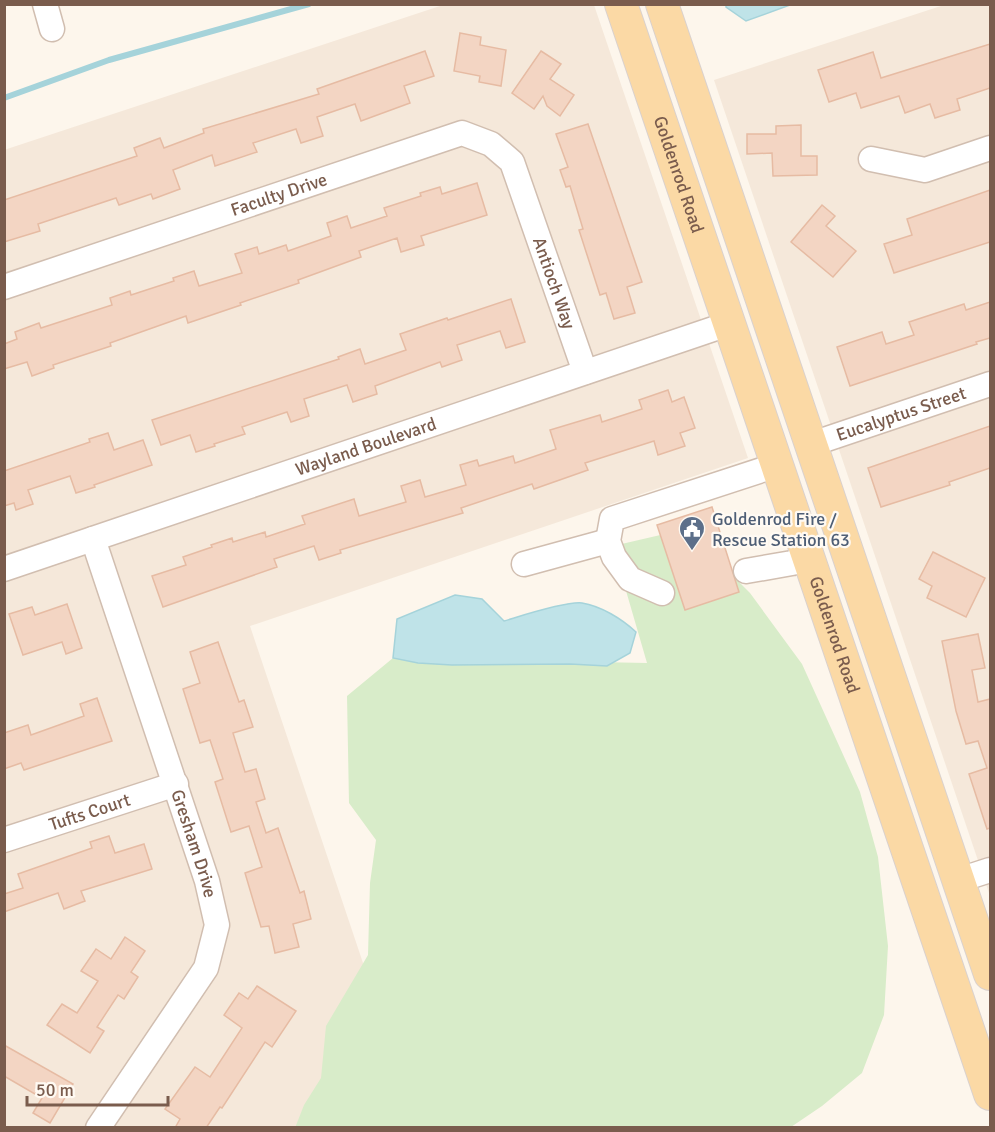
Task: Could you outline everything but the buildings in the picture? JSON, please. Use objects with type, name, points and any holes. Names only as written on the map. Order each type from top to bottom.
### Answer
[{"type":"main road","name":"Goldenrod Road","points":[[621,4],[990,1094]]},
{"type":"main road","points":[[662,4],[990,974]]},
{"type":"main road","points":[[728,324],[741,330],[759,350],[804,486],[839,524]]},
{"type":"main road","points":[[852,689],[883,719],[928,853],[958,880]]},
{"type":"street","points":[[45,4],[52,29]]},
{"type":"street","name":"Faculty Drive","points":[[4,287],[462,133],[491,144],[512,162],[524,196]]},
{"type":"street","points":[[871,159],[925,170],[990,148]]},
{"type":"street","name":"Antioch Way","points":[[524,196],[585,372]]},
{"type":"street","name":"Wayland Boulevard","points":[[4,569],[728,324]]},
{"type":"street","name":"Eucalyptus Street","points":[[812,444],[990,384]]},
{"type":"street","points":[[662,593],[630,579],[614,557],[608,541],[612,519],[777,465]]},
{"type":"street","name":"Gresham Drive","points":[[93,539],[176,784],[207,881],[217,925],[206,968],[98,1128]]},
{"type":"street","points":[[524,564],[608,541]]},
{"type":"street","points":[[746,571],[792,563],[808,557]]},
{"type":"street","name":"Tufts Court","points":[[4,840],[176,784]]},
{"type":"street","points":[[958,880],[990,870]]},
{"type":"shaded area","points":[[443,5],[594,5],[748,458],[250,626],[418,1127],[5,1127],[4,150]]},
{"type":"shaded area","points":[[944,5],[990,5],[990,896],[714,80]]},
{"type":"green space","points":[[669,533],[704,547],[750,593],[802,664],[860,792],[878,857],[888,946],[884,1015],[862,1073],[822,1106],[791,1127],[295,1128],[304,1105],[321,1078],[326,1026],[368,955],[370,883],[376,840],[349,803],[347,696],[393,658],[647,663],[613,546]]},
{"type":"water","points":[[726,4],[790,5],[746,21],[726,7]]},
{"type":"water","points":[[455,595],[482,599],[504,621],[555,606],[582,603],[611,614],[636,632],[630,653],[607,666],[452,665],[418,663],[393,658],[397,619]]},
{"type":"waterway","points":[[4,98],[109,60],[309,4]]},
{"type":"place","name":"Goldenrod Fire / Rescue Station 63","points":[[692,552]]}]
